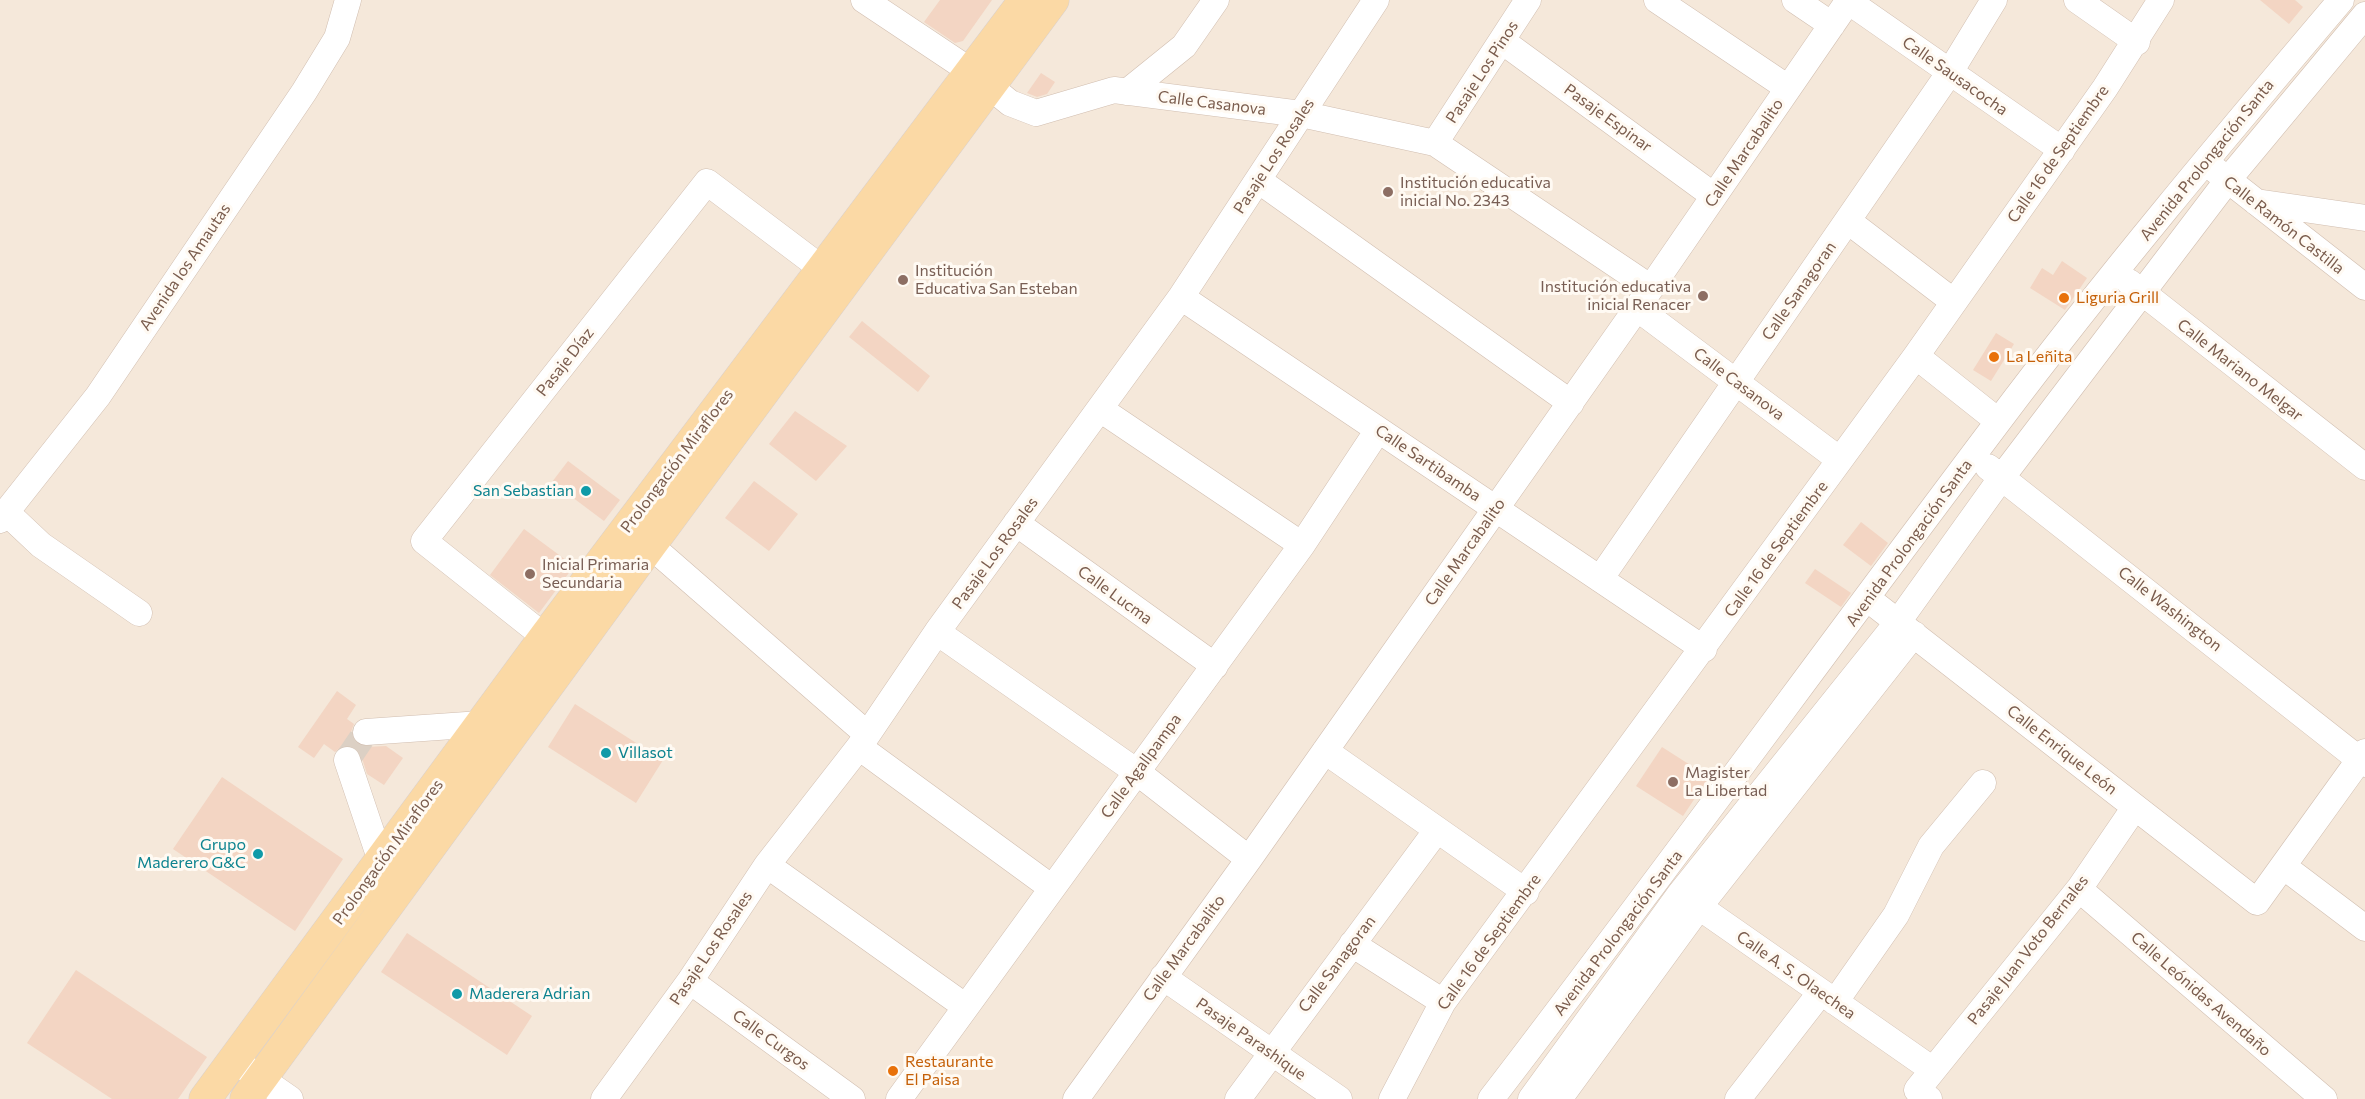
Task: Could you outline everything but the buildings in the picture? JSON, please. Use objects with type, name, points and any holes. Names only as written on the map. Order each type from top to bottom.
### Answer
[{"type":"main road","name":"Prolongación Miraflores","points":[[980,79],[1025,0]]},
{"type":"main road","name":"Prolongación Miraflores","points":[[254,1089],[407,879],[640,536],[980,79],[1053,0]]},
{"type":"main road","name":"Prolongación Miraflores","points":[[205,1099],[545,637],[640,536]]},
{"type":"street","name":"Avenida los Amautas","points":[[3,516],[98,396],[304,92],[337,38],[348,0]]},
{"type":"street","name":"Calle Casanova","points":[[864,0],[980,79],[1010,103],[1036,113],[1114,90],[1301,114],[1435,143],[1644,298],[1736,382],[1840,460]]},
{"type":"street","points":[[1127,92],[1184,46],[1216,0]]},
{"type":"street","name":"Pasaje Los Rosales","points":[[604,1099],[690,981],[767,865],[863,740],[937,632],[1181,297],[1376,0]]},
{"type":"street","name":"Pasaje Los Pinos","points":[[1435,143],[1528,0]]},
{"type":"street","points":[[1657,0],[1788,88]]},
{"type":"street","points":[[1795,0],[1832,25]]},
{"type":"street","name":"Calle Marcabalito","points":[[1076,1099],[1496,509],[1848,0]]},
{"type":"street","name":"Calle Sausacocha","points":[[1848,0],[2062,150]]},
{"type":"street","name":"Calle Sanagoran","points":[[1600,579],[1950,72],[1994,0]]},
{"type":"street","points":[[2077,0],[2137,42]]},
{"type":"street","name":"Calle 16 de Septiembre","points":[[1392,1099],[1443,1002],[1704,649],[1916,356],[2137,42],[2161,0]]},
{"type":"street","name":"Avenida Prolongación Santa","points":[[1559,1099],[1680,893],[1868,598],[1998,422],[2204,160],[2342,0]]},
{"type":"street","name":"Avenida Prolongación Santa","points":[[1491,1099],[1680,893],[1906,628],[2002,477],[2227,181],[2365,15]]},
{"type":"street","name":"Pasaje Espinar","points":[[1502,41],[1714,196]]},
{"type":"street","name":"Calle Ramón Castilla","points":[[2204,160],[2227,181],[2365,287]]},
{"type":"street","points":[[1258,180],[1571,402]]},
{"type":"street","name":"Pasaje Díaz","points":[[545,637],[424,541],[707,182],[832,276]]},
{"type":"street","points":[[2256,202],[2365,218]]},
{"type":"street","points":[[1848,221],[1954,302]]},
{"type":"street","name":"Calle Mariano Melgar","points":[[2117,271],[2141,294],[2365,467]]},
{"type":"street","name":"Calle Sartibamba","points":[[1181,297],[1704,649]]},
{"type":"street","points":[[1916,356],[1998,422]]},
{"type":"street","points":[[1100,409],[1302,545]]},
{"type":"street","name":"Calle Agallpampa","points":[[899,1099],[1302,545],[1378,430]]},
{"type":"street","name":"Calle Washington","points":[[1974,455],[2363,759]]},
{"type":"street","points":[[3,516],[139,613]]},
{"type":"street","name":"Calle Lucma","points":[[1016,523],[1215,666]]},
{"type":"street","points":[[640,536],[863,740],[1053,888]]},
{"type":"street","name":"Calle Enrique León","points":[[1868,598],[2257,902],[2283,866]]},
{"type":"street","points":[[937,632],[1137,772],[1249,858]]},
{"type":"street","points":[[366,732],[481,724]]},
{"type":"street","points":[[1325,751],[1526,892]]},
{"type":"street","points":[[2363,759],[2283,866],[2365,928]]},
{"type":"street","points":[[347,760],[381,861],[407,879]]},
{"type":"street","points":[[1738,1099],[1828,997],[1896,915],[1931,846],[1983,783]]},
{"type":"street","name":"Pasaje Juan Voto Bernales","points":[[1926,1086],[2079,889],[2135,807]]},
{"type":"street","name":"Calle Sanagoran","points":[[1238,1099],[1437,830]]},
{"type":"street","points":[[767,865],[966,1007]]},
{"type":"street","name":"Calle Leónidas Avendaño","points":[[2079,889],[2324,1099]]},
{"type":"street","name":"Avenida Prolongación Santa","points":[[1531,1099],[1680,893]]},
{"type":"street","name":"Calle A. S. Olaechea","points":[[1680,893],[1828,997],[1926,1086]]},
{"type":"street","points":[[1352,944],[1443,1002]]},
{"type":"street","name":"Pasaje Parashique","points":[[1163,977],[1339,1099]]},
{"type":"street","name":"Calle Curgos","points":[[690,981],[852,1099]]},
{"type":"street","points":[[234,1060],[254,1089],[290,1099]]},
{"type":"shaded area","points":[[0,0],[2365,0],[2365,1099],[0,1099]]},
{"type":"tunnel","points":[[347,760],[366,732]]},
{"type":"place","name":"Institución educativa inicial No. 2343","points":[[1388,192]]},
{"type":"place","name":"Institución Educativa San Esteban","points":[[903,280]]},
{"type":"place","name":"Institución educativa inicial Renacer","points":[[1703,296]]},
{"type":"place","name":"Liguria Grill","points":[[2064,298]]},
{"type":"place","name":"La Leñita","points":[[1994,357]]},
{"type":"place","name":"San Sebastian","points":[[586,491]]},
{"type":"place","name":"Inicial Primaria Secundaria","points":[[530,574]]},
{"type":"place","name":"Villasot","points":[[606,753]]},
{"type":"place","name":"Magister La Libertad","points":[[1673,782]]},
{"type":"place","name":"Grupo Maderero G&C","points":[[258,854]]},
{"type":"place","name":"Maderera Adrian","points":[[457,994]]},
{"type":"place","name":"Restaurante El Paisa","points":[[893,1071]]}]
